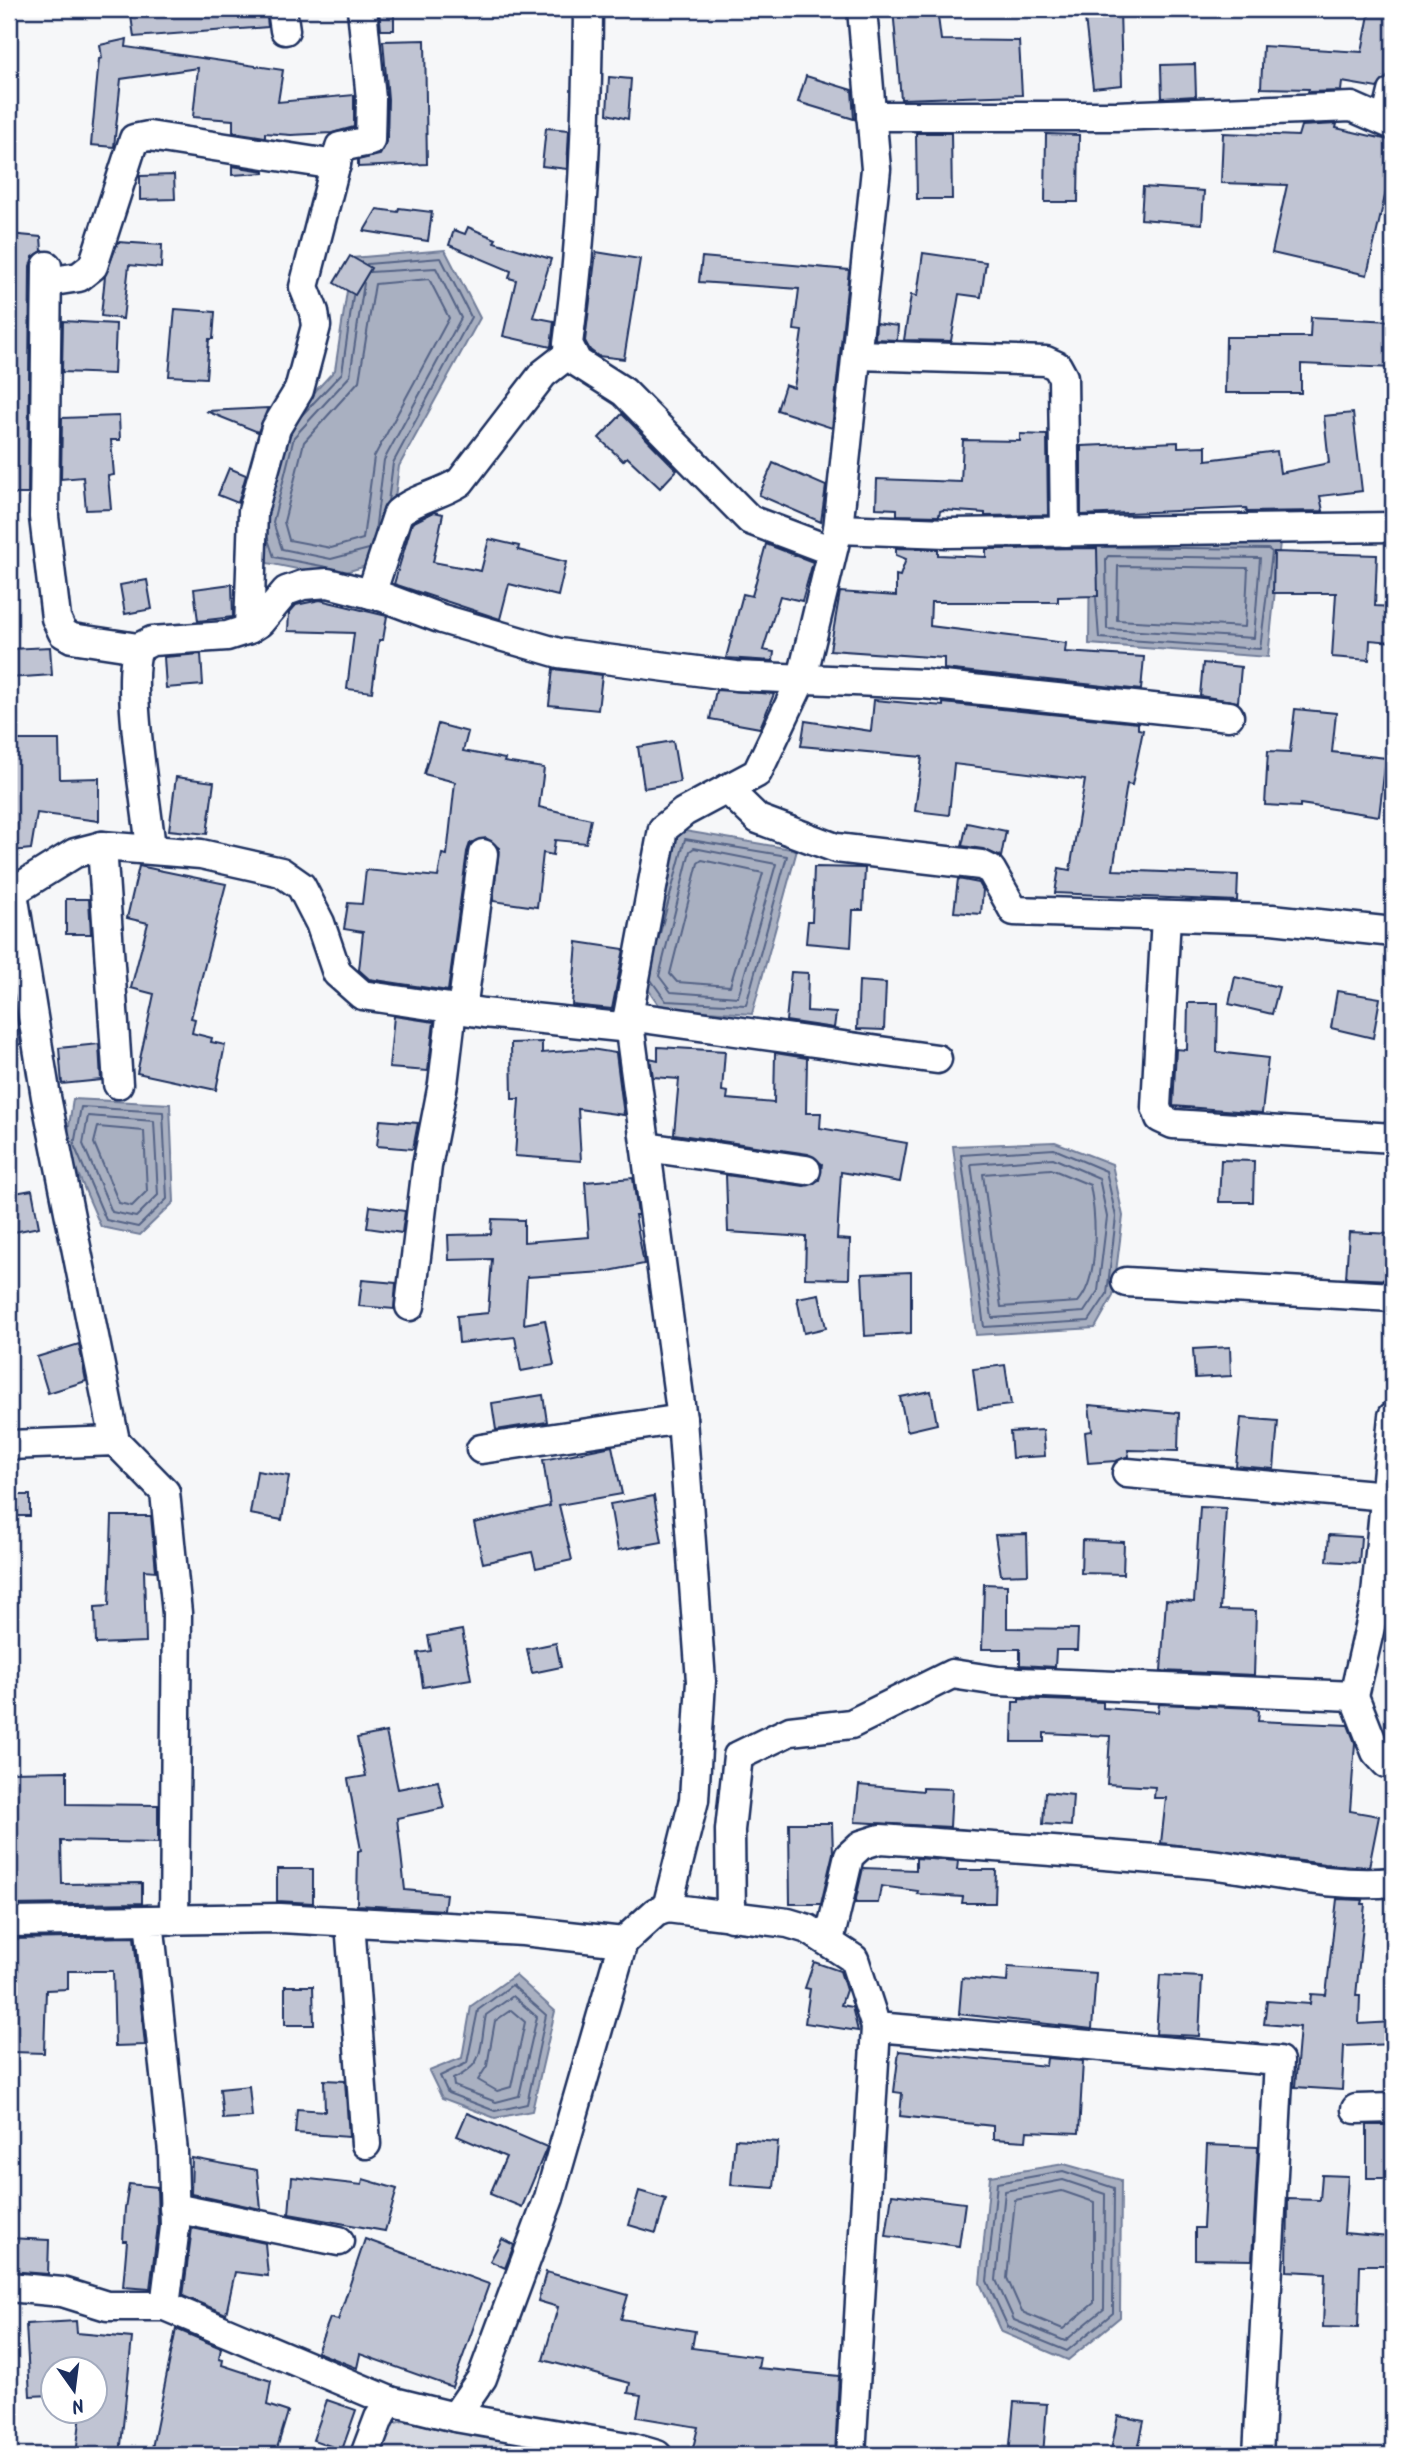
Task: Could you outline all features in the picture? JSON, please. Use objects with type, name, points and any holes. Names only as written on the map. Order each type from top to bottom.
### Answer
[{"type":"street","points":[[249,629],[253,511],[276,428],[299,390],[316,326],[314,312],[304,287],[340,147],[370,141],[371,99],[362,9]]},
{"type":"street","points":[[588,9],[587,131],[580,250],[568,344],[570,353],[577,362],[624,392],[750,520],[835,540],[1065,532],[1393,527]]},
{"type":"street","points":[[667,1908],[694,1800],[701,1681],[682,1419],[629,1022],[663,829],[684,812],[757,773],[802,678],[835,540],[858,355],[876,169],[862,9]]},
{"type":"street","points":[[871,116],[1116,116],[1352,107],[1390,123],[1393,92]]},
{"type":"street","points":[[336,165],[149,136],[134,139],[93,267],[79,277],[47,274],[44,517],[56,618],[63,632],[72,638],[138,648],[152,641],[227,636],[249,629],[260,622],[286,592],[303,585],[328,583],[559,653],[736,677],[924,684],[1229,716]]},
{"type":"street","points":[[370,594],[398,513],[408,504],[442,494],[460,482],[543,374],[570,353]]},
{"type":"street","points":[[858,355],[1046,361],[1058,366],[1063,377],[1065,532]]},
{"type":"street","points":[[138,648],[134,660],[135,697],[151,849]]},
{"type":"street","points":[[727,789],[758,819],[836,848],[981,865],[991,870],[1014,911],[1272,919],[1393,932]]},
{"type":"street","points":[[102,846],[118,1084]]},
{"type":"street","points":[[166,2306],[174,2208],[162,1920],[177,1613],[164,1492],[115,1441],[46,1097],[11,893],[75,853],[102,846],[201,854],[281,872],[301,887],[320,923],[337,973],[362,995],[457,1009],[629,1022],[937,1059]]},
{"type":"street","points":[[410,1306],[427,1166],[483,854]]},
{"type":"street","points":[[1166,916],[1156,1107],[1160,1118],[1173,1124],[1393,1138]]},
{"type":"street","points":[[646,1147],[806,1170]]},
{"type":"street","points":[[1126,1282],[1393,1297]]},
{"type":"street","points":[[1393,1416],[1387,1496],[1386,1571],[1354,1696],[1376,1752],[1386,1763],[1393,1763]]},
{"type":"street","points":[[481,1449],[682,1419]]},
{"type":"street","points":[[9,1445],[115,1441]]},
{"type":"street","points":[[1127,1473],[1387,1496]]},
{"type":"street","points":[[732,1917],[730,1830],[738,1756],[790,1731],[851,1724],[952,1674],[998,1681],[1354,1696]]},
{"type":"street","points":[[829,1941],[849,1856],[861,1844],[880,1839],[1210,1864],[1327,1882],[1366,1885],[1393,1882]]},
{"type":"street","points":[[455,2417],[482,2378],[549,2198],[624,1942],[656,1912],[667,1908],[788,1923],[808,1929],[854,1959],[876,2027],[851,2455]]},
{"type":"street","points":[[9,1922],[280,1918],[523,1931],[624,1942]]},
{"type":"street","points":[[350,1922],[366,2144]]},
{"type":"street","points":[[876,2027],[1279,2061],[1258,2455]]},
{"type":"street","points":[[1356,2109],[1393,2108]]},
{"type":"street","points":[[174,2208],[339,2241]]},
{"type":"street","points":[[9,2287],[62,2292],[107,2306],[166,2306],[390,2401],[455,2417],[633,2448],[657,2455]]},
{"type":"street","points":[[365,2455],[379,2418],[390,2401]]},
{"type":"shaded area","points":[[403,2421],[585,2455],[376,2455],[387,2425]]},
{"type":"water","points":[[445,250],[480,318],[399,466],[387,560],[332,576],[267,563],[256,523],[280,429],[335,370],[352,258]]},
{"type":"water","points":[[1090,540],[1280,542],[1268,657],[1089,644]]},
{"type":"water","points":[[679,830],[797,850],[752,1014],[661,1008],[641,979]]},
{"type":"water","points":[[73,1099],[170,1104],[174,1202],[140,1235],[101,1227],[66,1146]]},
{"type":"water","points":[[1055,1142],[1112,1164],[1123,1216],[1113,1296],[1095,1328],[976,1335],[953,1146]]},
{"type":"water","points":[[515,1975],[555,2011],[532,2111],[495,2118],[442,2098],[429,2071],[462,2058],[471,2006]]},
{"type":"water","points":[[1064,2164],[1121,2180],[1120,2317],[1068,2360],[1002,2332],[980,2283],[990,2176]]},
{"type":"building","points":[[130,9],[266,9],[268,27],[134,37]]},
{"type":"building","points":[[379,9],[394,9],[394,30],[381,30]]},
{"type":"building","points":[[893,9],[937,9],[941,40],[1019,41],[1022,95],[901,99]]},
{"type":"building","points":[[1084,9],[1120,9],[1122,85],[1093,88]]},
{"type":"building","points":[[1370,9],[1393,9],[1393,47],[1388,76],[1377,88],[1342,82],[1341,91],[1308,92],[1309,89],[1261,88],[1263,46],[1362,52]]},
{"type":"building","points":[[127,39],[126,47],[283,70],[278,102],[354,95],[354,127],[332,133],[265,133],[265,137],[233,132],[233,120],[193,117],[198,68],[121,79],[114,147],[91,145],[99,59],[102,58],[100,45]]},
{"type":"building","points":[[425,40],[427,164],[358,167],[358,160],[380,155],[387,142],[388,99],[383,41]]},
{"type":"building","points":[[1195,64],[1196,96],[1162,98],[1161,65]]},
{"type":"building","points":[[806,76],[852,90],[854,119],[798,102]]},
{"type":"building","points":[[609,77],[631,79],[628,119],[607,114]]},
{"type":"building","points":[[1337,124],[1336,128],[1393,141],[1393,161],[1367,275],[1272,253],[1287,185],[1221,183],[1223,133],[1298,136],[1301,126]]},
{"type":"building","points":[[546,128],[569,130],[567,169],[542,166]]},
{"type":"building","points":[[916,133],[951,133],[952,199],[917,199]]},
{"type":"building","points":[[1046,134],[1079,135],[1078,202],[1045,202]]},
{"type":"building","points":[[232,166],[264,171],[264,173],[232,175]]},
{"type":"building","points":[[174,175],[175,199],[140,200],[140,176]]},
{"type":"building","points":[[1143,187],[1204,191],[1202,224],[1141,219]]},
{"type":"building","points":[[399,208],[432,212],[428,241],[364,231],[377,209],[398,212]]},
{"type":"building","points":[[468,227],[496,239],[494,242],[551,259],[533,317],[554,321],[551,347],[503,336],[516,280],[509,278],[511,271],[449,245],[454,230],[465,234]]},
{"type":"building","points":[[9,234],[41,237],[42,251],[33,257],[30,266],[28,494],[9,494]]},
{"type":"building","points":[[118,242],[162,245],[161,268],[129,265],[123,319],[101,316],[105,276]]},
{"type":"building","points":[[596,252],[640,259],[624,359],[598,356],[590,350],[585,341]]},
{"type":"building","points":[[923,253],[986,262],[981,297],[959,294],[951,341],[904,340],[911,295],[917,296]]},
{"type":"building","points":[[350,256],[371,268],[355,295],[334,283]]},
{"type":"building","points":[[702,257],[849,270],[832,428],[777,410],[785,385],[794,388],[802,331],[794,330],[799,289],[699,282]]},
{"type":"building","points":[[175,309],[215,312],[213,339],[209,339],[206,378],[169,376]]},
{"type":"building","points":[[1311,317],[1393,321],[1393,368],[1301,364],[1301,393],[1225,393],[1226,337],[1310,337]]},
{"type":"building","points":[[63,321],[116,324],[114,374],[62,372]]},
{"type":"building","points":[[876,323],[898,326],[897,340],[875,339]]},
{"type":"building","points":[[268,408],[258,432],[206,411]]},
{"type":"building","points":[[1353,413],[1362,491],[1320,496],[1323,511],[1247,512],[1246,508],[1081,515],[1081,446],[1178,442],[1178,447],[1206,446],[1206,460],[1277,451],[1280,473],[1329,463],[1324,416]]},
{"type":"building","points":[[622,414],[677,470],[660,488],[627,457],[623,461],[599,438]]},
{"type":"building","points":[[119,416],[120,440],[111,440],[114,475],[108,476],[111,509],[86,510],[83,477],[61,479],[62,418]]},
{"type":"building","points":[[1020,434],[1047,435],[1048,515],[985,516],[985,513],[943,510],[939,516],[897,515],[897,509],[876,508],[877,479],[961,482],[963,440],[1020,441]]},
{"type":"building","points":[[773,463],[826,486],[821,522],[759,495]]},
{"type":"building","points":[[229,468],[246,475],[238,503],[218,495]]},
{"type":"building","points":[[434,512],[443,514],[433,562],[481,571],[489,539],[519,546],[518,550],[566,562],[558,596],[509,584],[500,619],[394,584],[412,523]]},
{"type":"building","points":[[766,544],[813,562],[802,601],[780,596],[763,650],[774,652],[773,661],[726,658],[743,594],[752,596]]},
{"type":"building","points":[[896,548],[938,549],[938,555],[986,557],[986,549],[1097,548],[1098,596],[1058,597],[1058,602],[931,602],[930,626],[1066,643],[1065,652],[1144,657],[1141,690],[944,669],[944,658],[830,650],[840,592],[896,596],[896,575],[900,576],[906,559],[896,555]]},
{"type":"building","points":[[1274,552],[1377,555],[1375,606],[1393,607],[1393,642],[1370,640],[1369,660],[1332,657],[1336,593],[1273,593]]},
{"type":"building","points":[[147,580],[152,609],[125,614],[120,585]]},
{"type":"building","points":[[232,584],[233,617],[198,621],[194,589]]},
{"type":"building","points":[[320,600],[387,616],[383,640],[379,640],[372,692],[347,689],[354,633],[288,631],[289,613],[296,605]]},
{"type":"building","points":[[50,647],[52,675],[9,678],[9,649]]},
{"type":"building","points":[[201,654],[203,685],[166,688],[164,657]]},
{"type":"building","points":[[1203,663],[1241,667],[1238,702],[1200,696]]},
{"type":"building","points":[[553,669],[602,675],[598,710],[549,705]]},
{"type":"building","points":[[716,690],[774,694],[760,728],[710,719]]},
{"type":"building","points":[[874,700],[943,706],[943,703],[1138,723],[1138,729],[1143,730],[1132,785],[1127,784],[1113,870],[1238,875],[1237,901],[1055,893],[1059,868],[1070,870],[1085,780],[954,764],[949,815],[915,811],[922,757],[801,746],[805,721],[871,731]]},
{"type":"building","points":[[1295,709],[1336,713],[1332,752],[1386,758],[1379,816],[1300,804],[1300,807],[1265,805],[1268,751],[1290,752]]},
{"type":"building","points":[[438,724],[468,732],[463,751],[505,759],[504,762],[544,768],[539,807],[591,819],[586,843],[555,840],[553,855],[543,853],[537,907],[493,901],[499,848],[486,838],[470,843],[448,991],[369,979],[359,970],[363,932],[344,929],[348,903],[362,904],[366,870],[438,877],[442,854],[447,855],[455,782],[424,774]]},
{"type":"building","points":[[9,740],[59,740],[60,779],[99,778],[99,821],[37,813],[31,849],[12,851]]},
{"type":"building","points":[[673,741],[680,782],[644,788],[638,747]]},
{"type":"building","points":[[176,777],[214,782],[207,834],[169,830]]},
{"type":"building","points":[[967,823],[1006,831],[1001,857],[983,849],[962,846]]},
{"type":"building","points":[[139,866],[226,884],[191,1018],[195,1019],[192,1033],[212,1038],[211,1042],[225,1045],[216,1090],[137,1073],[154,994],[131,988],[148,923],[127,918]]},
{"type":"building","points":[[814,867],[865,868],[863,910],[853,910],[851,947],[806,943],[808,921],[812,921]]},
{"type":"building","points":[[958,879],[979,883],[983,890],[981,914],[954,912]]},
{"type":"building","points":[[66,899],[89,899],[91,934],[66,934]]},
{"type":"building","points":[[577,942],[624,949],[612,1009],[572,1005]]},
{"type":"building","points":[[9,971],[21,1044],[9,1047]]},
{"type":"building","points":[[791,972],[808,973],[807,1011],[836,1013],[834,1028],[786,1021]]},
{"type":"building","points":[[1235,977],[1279,987],[1272,1014],[1229,1004]]},
{"type":"building","points":[[859,981],[886,983],[884,1030],[857,1029]]},
{"type":"building","points":[[1337,991],[1380,998],[1373,1038],[1331,1028]]},
{"type":"building","points":[[1188,1003],[1218,1003],[1217,1052],[1268,1058],[1262,1113],[1173,1106],[1176,1049],[1187,1050]]},
{"type":"building","points":[[394,1016],[434,1022],[428,1071],[389,1068]]},
{"type":"building","points":[[542,1042],[542,1053],[591,1049],[616,1053],[624,1115],[578,1109],[581,1161],[515,1156],[519,1099],[512,1099],[511,1043]]},
{"type":"building","points":[[99,1044],[101,1080],[62,1084],[59,1048]]},
{"type":"building","points":[[658,1047],[725,1051],[722,1091],[728,1092],[727,1099],[774,1103],[775,1053],[807,1058],[806,1113],[821,1113],[820,1128],[907,1143],[900,1182],[841,1172],[837,1239],[850,1240],[849,1279],[805,1278],[806,1237],[728,1232],[726,1175],[804,1186],[819,1180],[822,1164],[808,1154],[674,1134],[679,1079],[653,1077],[650,1058],[658,1060]]},
{"type":"building","points":[[380,1120],[418,1123],[413,1149],[377,1146]]},
{"type":"building","points":[[1221,1160],[1254,1161],[1253,1202],[1219,1202]]},
{"type":"building","points":[[633,1178],[638,1215],[635,1215],[644,1264],[604,1272],[527,1277],[524,1324],[545,1320],[554,1365],[521,1371],[515,1337],[459,1343],[457,1316],[488,1313],[492,1259],[449,1260],[448,1235],[491,1234],[492,1219],[524,1220],[524,1242],[589,1237],[585,1182]]},
{"type":"building","points":[[32,1190],[39,1227],[9,1233],[9,1194]]},
{"type":"building","points":[[370,1206],[405,1211],[402,1233],[367,1228]]},
{"type":"building","points":[[1349,1232],[1393,1234],[1393,1280],[1346,1278]]},
{"type":"building","points":[[911,1272],[911,1333],[865,1336],[862,1274]]},
{"type":"building","points":[[362,1280],[396,1283],[394,1309],[359,1306]]},
{"type":"building","points":[[819,1294],[826,1328],[804,1333],[797,1298]]},
{"type":"building","points":[[79,1344],[86,1381],[48,1393],[37,1357]]},
{"type":"building","points":[[1230,1347],[1231,1376],[1195,1378],[1193,1349]]},
{"type":"building","points":[[1005,1365],[1011,1405],[978,1409],[973,1369]]},
{"type":"building","points":[[931,1391],[937,1424],[907,1431],[900,1397]]},
{"type":"building","points":[[543,1395],[547,1422],[496,1430],[492,1403]]},
{"type":"building","points":[[1089,1405],[1179,1413],[1178,1451],[1128,1450],[1129,1456],[1116,1461],[1088,1463],[1085,1432],[1092,1431]]},
{"type":"building","points":[[1241,1418],[1278,1421],[1274,1469],[1236,1466]]},
{"type":"building","points":[[1043,1430],[1045,1456],[1012,1458],[1010,1432]]},
{"type":"building","points":[[612,1446],[622,1494],[559,1505],[572,1560],[536,1568],[532,1552],[483,1563],[474,1523],[550,1506],[543,1460]]},
{"type":"building","points":[[257,1471],[289,1476],[282,1520],[250,1514]]},
{"type":"building","points":[[9,1495],[30,1495],[30,1516],[9,1516]]},
{"type":"building","points":[[654,1496],[662,1542],[618,1550],[610,1504]]},
{"type":"building","points":[[1200,1507],[1226,1508],[1220,1610],[1256,1611],[1254,1675],[1161,1671],[1166,1600],[1194,1602]]},
{"type":"building","points":[[112,1516],[151,1516],[156,1571],[144,1570],[146,1642],[96,1644],[95,1607],[109,1606]]},
{"type":"building","points":[[1027,1534],[1028,1574],[1001,1575],[995,1535]]},
{"type":"building","points":[[1329,1535],[1361,1537],[1359,1563],[1327,1561]]},
{"type":"building","points":[[1082,1540],[1124,1542],[1123,1574],[1081,1573]]},
{"type":"building","points":[[984,1584],[1007,1585],[1007,1628],[1078,1629],[1077,1650],[1056,1650],[1055,1667],[1020,1665],[1020,1649],[982,1649]]},
{"type":"building","points":[[462,1630],[471,1679],[423,1687],[418,1653],[431,1651],[428,1636]]},
{"type":"building","points":[[556,1643],[561,1667],[532,1673],[527,1649]]},
{"type":"building","points":[[1019,1699],[1103,1702],[1103,1708],[1158,1712],[1159,1704],[1253,1708],[1259,1711],[1258,1721],[1348,1725],[1355,1743],[1350,1811],[1379,1816],[1369,1867],[1161,1843],[1166,1798],[1154,1798],[1155,1787],[1107,1784],[1110,1736],[1044,1733],[1044,1742],[1012,1742],[1013,1702],[1019,1702]]},
{"type":"building","points":[[386,1732],[398,1789],[438,1781],[444,1808],[397,1818],[405,1890],[446,1894],[444,1910],[357,1905],[358,1851],[361,1850],[348,1779],[366,1776],[357,1738]]},
{"type":"building","points":[[67,1771],[67,1804],[158,1805],[158,1843],[61,1841],[62,1884],[142,1883],[142,1903],[9,1905],[9,1772]]},
{"type":"building","points":[[859,1785],[923,1791],[923,1788],[952,1789],[950,1827],[855,1822]]},
{"type":"building","points":[[1045,1792],[1073,1795],[1071,1826],[1043,1824]]},
{"type":"building","points":[[789,1823],[832,1823],[833,1853],[821,1904],[790,1904]]},
{"type":"building","points":[[916,1858],[958,1861],[957,1870],[996,1870],[995,1903],[962,1903],[963,1897],[917,1894],[918,1891],[881,1886],[878,1903],[855,1903],[863,1868],[916,1870]]},
{"type":"building","points":[[277,1869],[313,1869],[313,1903],[277,1901]]},
{"type":"building","points":[[1337,1899],[1363,1900],[1362,1904],[1365,1904],[1356,1996],[1360,1996],[1359,2024],[1393,2022],[1393,2044],[1344,2046],[1342,2090],[1295,2087],[1300,2027],[1264,2024],[1267,2001],[1310,2004],[1311,1994],[1326,1995]]},
{"type":"building","points":[[134,1937],[145,2045],[115,2046],[113,1971],[68,1971],[68,1989],[46,1990],[44,2053],[12,2052],[14,1991],[9,1991],[9,1939]]},
{"type":"building","points":[[814,1962],[840,1971],[846,1990],[841,2005],[852,2007],[858,2031],[805,2023],[810,1989],[805,1988]]},
{"type":"building","points":[[1008,1967],[1096,1973],[1092,2029],[959,2014],[962,1978],[1007,1982]]},
{"type":"building","points":[[1160,1975],[1202,1977],[1199,2036],[1156,2034]]},
{"type":"building","points":[[285,1986],[313,1986],[314,2025],[285,2025]]},
{"type":"building","points":[[899,2051],[1046,2066],[1047,2058],[1083,2061],[1079,2133],[1027,2131],[1026,2141],[993,2139],[993,2126],[900,2116],[902,2093],[894,2092]]},
{"type":"building","points":[[324,2080],[345,2081],[349,2137],[295,2133],[297,2109],[325,2111]]},
{"type":"building","points":[[249,2086],[252,2117],[223,2119],[220,2089]]},
{"type":"building","points":[[467,2113],[547,2147],[522,2207],[490,2194],[506,2157],[457,2136]]},
{"type":"building","points":[[1367,2125],[1393,2125],[1393,2178],[1367,2178]]},
{"type":"building","points":[[735,2139],[778,2142],[774,2188],[731,2185]]},
{"type":"building","points":[[1207,2145],[1258,2147],[1252,2260],[1195,2259],[1195,2228],[1203,2228]]},
{"type":"building","points":[[192,2158],[257,2170],[261,2209],[191,2194]]},
{"type":"building","points":[[1322,2175],[1348,2176],[1344,2233],[1389,2237],[1388,2241],[1393,2241],[1393,2265],[1360,2265],[1358,2328],[1323,2327],[1325,2273],[1287,2271],[1288,2199],[1320,2200]]},
{"type":"building","points":[[292,2177],[362,2185],[363,2179],[397,2189],[385,2231],[289,2214]]},
{"type":"building","points":[[129,2184],[157,2187],[158,2226],[150,2289],[123,2287],[127,2241],[123,2241]]},
{"type":"building","points":[[639,2191],[666,2199],[656,2233],[629,2225]]},
{"type":"building","points":[[892,2194],[965,2203],[959,2246],[886,2236]]},
{"type":"building","points":[[192,2228],[265,2243],[268,2276],[235,2272],[226,2314],[183,2296]]},
{"type":"building","points":[[9,2238],[49,2240],[48,2274],[9,2271]]},
{"type":"building","points":[[365,2239],[489,2284],[452,2387],[360,2354],[357,2368],[317,2352],[330,2318],[338,2320]]},
{"type":"building","points":[[502,2239],[514,2245],[505,2268],[490,2261]]},
{"type":"building","points":[[546,2272],[628,2295],[621,2319],[695,2331],[692,2348],[760,2357],[758,2368],[839,2376],[835,2455],[722,2455],[693,2448],[698,2427],[637,2417],[641,2395],[628,2393],[630,2383],[543,2360],[558,2307],[538,2301]]},
{"type":"building","points":[[76,2321],[77,2333],[132,2338],[120,2455],[76,2455],[79,2426],[108,2426],[108,2356],[38,2356],[38,2396],[30,2396],[26,2324]]},
{"type":"building","points":[[176,2329],[221,2348],[219,2359],[223,2360],[222,2365],[271,2381],[267,2405],[288,2412],[275,2455],[178,2455],[152,2448]]},
{"type":"building","points":[[327,2400],[356,2410],[342,2450],[313,2440]]},
{"type":"building","points":[[1014,2402],[1047,2404],[1043,2455],[1009,2455]]},
{"type":"building","points":[[1118,2416],[1144,2421],[1137,2455],[1110,2455]]}]
